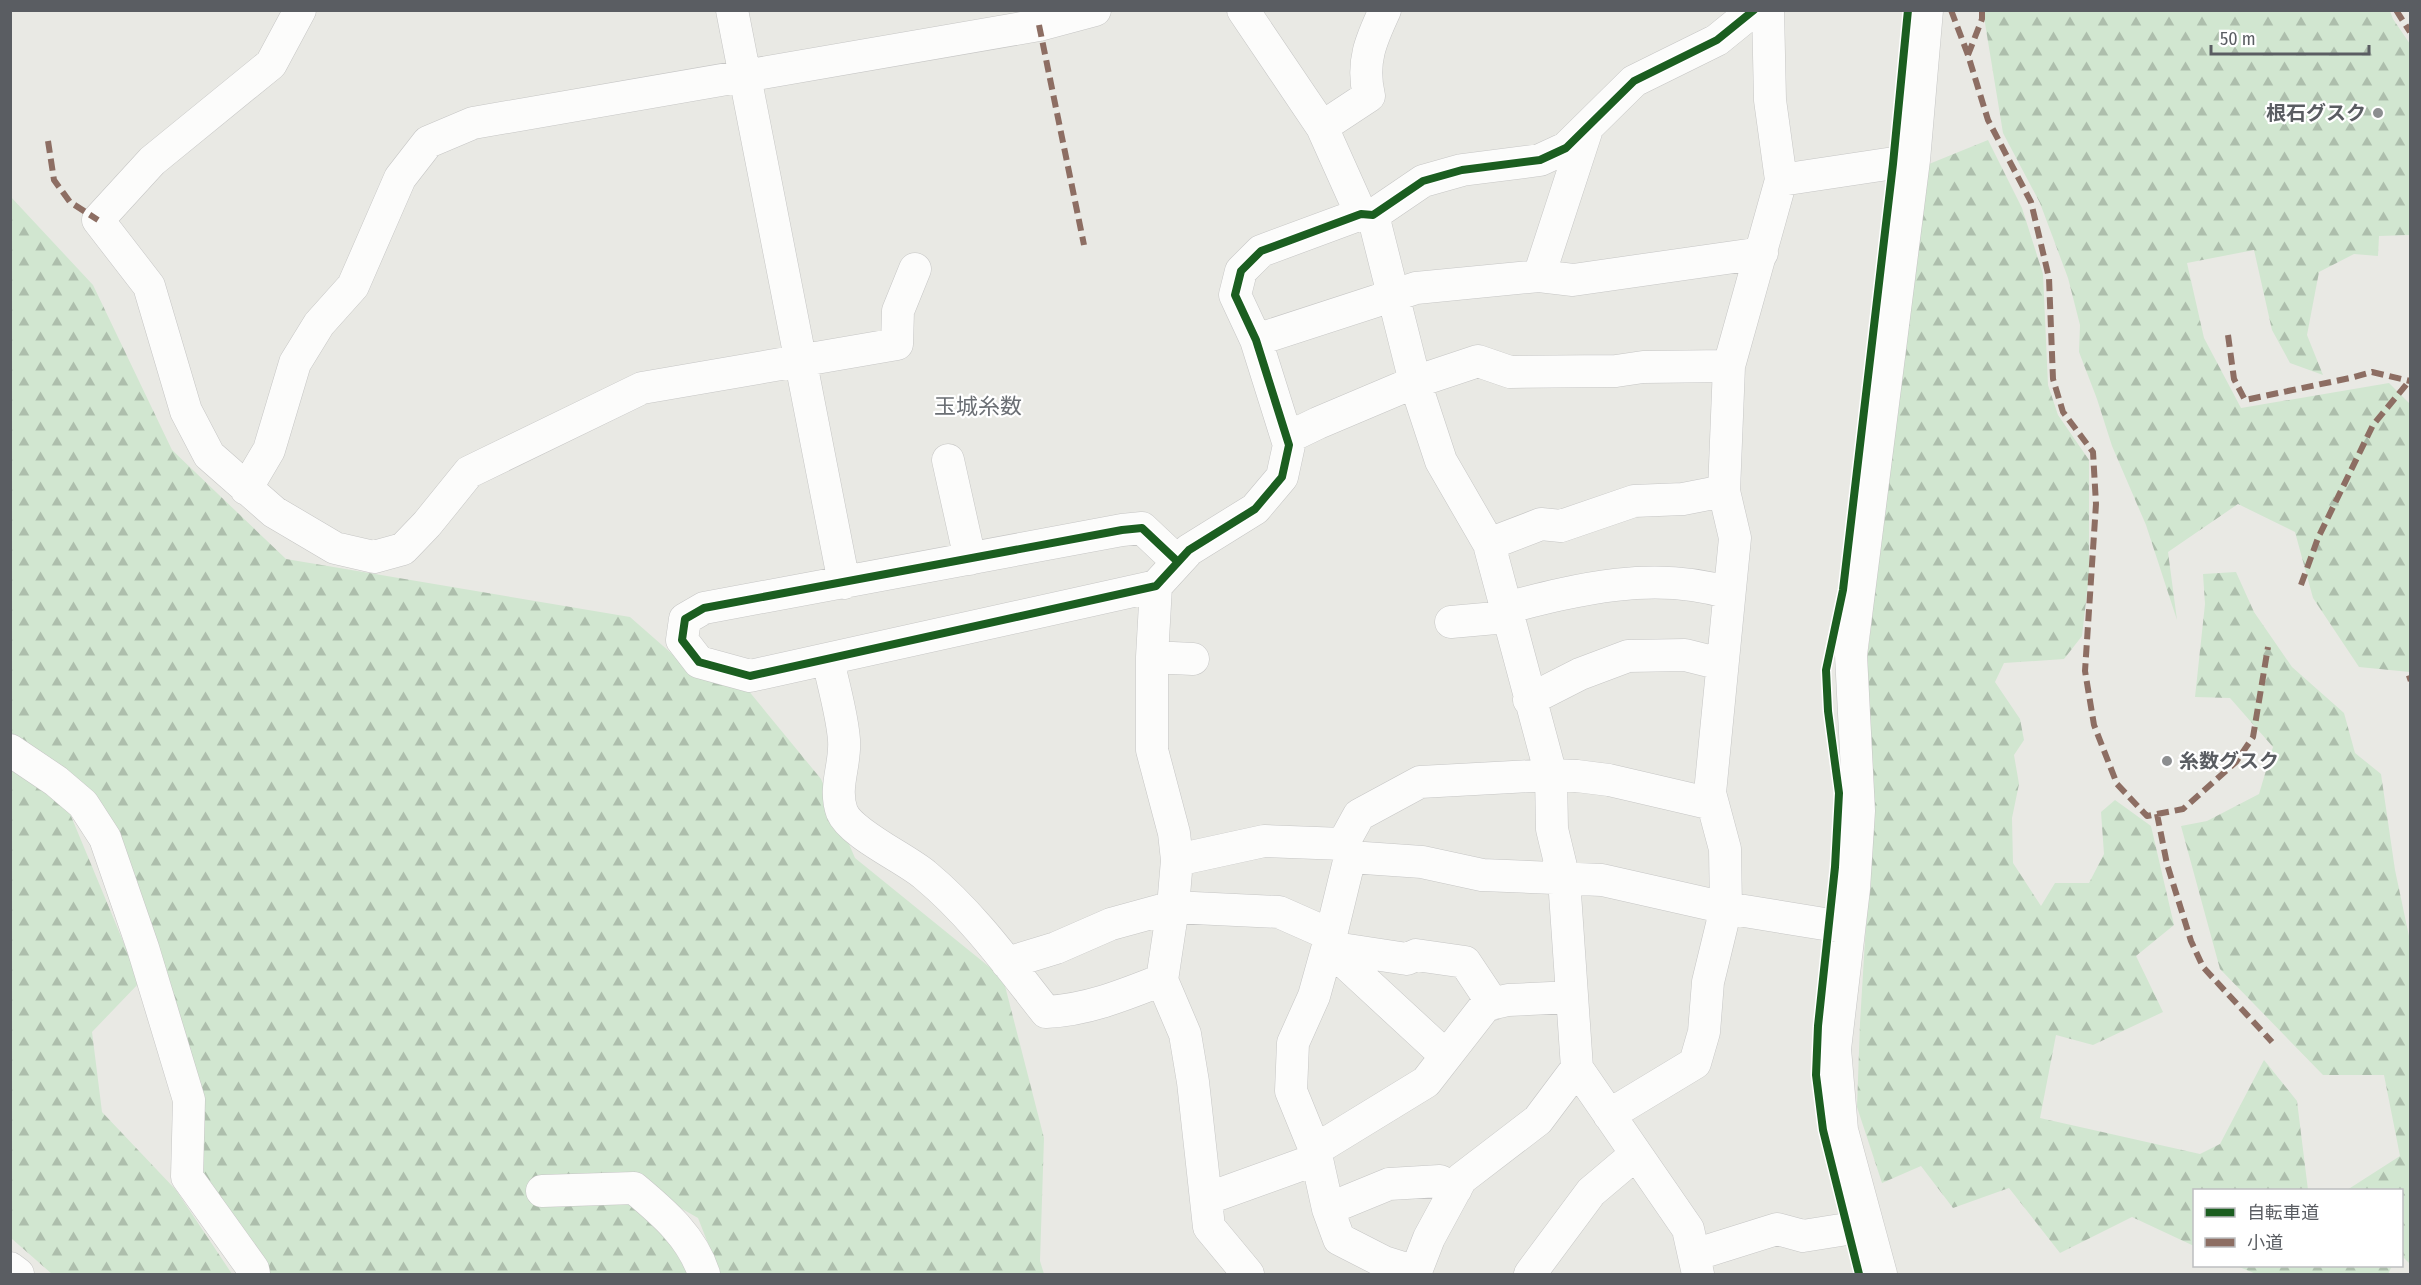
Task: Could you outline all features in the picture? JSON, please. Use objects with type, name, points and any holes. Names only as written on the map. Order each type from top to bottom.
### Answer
[{"type":"street","points":[[300,10],[271,64],[152,161],[98,220],[148,286],[186,411],[209,455],[274,512],[335,548],[374,557],[403,549],[470,472],[642,388],[897,344],[898,311],[915,269]]},
{"type":"street","points":[[732,10],[844,583]]},
{"type":"street","points":[[246,489],[269,450],[295,363],[319,324],[353,286],[400,178],[428,142],[473,123],[746,76],[1047,16],[1095,10]]},
{"type":"street","points":[[1243,10],[1322,127],[1367,215],[1394,294],[1415,382],[1441,461],[1489,544],[1551,774],[1552,829],[1564,879],[1577,1068],[1688,1229],[1696,1264],[1777,1229],[1803,1236],[1847,1229],[1869,1231]]},
{"type":"street","points":[[1322,127],[1369,96],[1364,75],[1367,57],[1371,40],[1385,10]]},
{"type":"street","points":[[1178,562],[1142,528],[704,608],[685,619],[682,640],[699,662],[750,676],[1156,586],[1178,562],[1189,550],[1255,509],[1282,477],[1289,445],[1256,340],[1235,295],[1241,271],[1261,251],[1367,215],[1423,181],[1462,170],[1540,160],[1566,148],[1635,81],[1716,40],[1754,10]]},
{"type":"street","points":[[1609,1115],[1695,1063],[1704,1032],[1708,982],[1726,908],[1725,849],[1710,793],[1735,538],[1724,491],[1729,366],[1781,180],[1770,100],[1768,10]]},
{"type":"street","points":[[1881,1275],[1842,1130],[1835,1049],[1854,889],[1859,811],[1851,655],[1914,160],[1928,10]]},
{"type":"street","points":[[1539,276],[1587,129]]},
{"type":"street","points":[[1781,180],[1914,160]]},
{"type":"street","points":[[1256,340],[1416,288],[1539,276],[1573,280],[1762,254]]},
{"type":"street","points":[[1287,438],[1415,382],[1478,361],[1510,372],[1616,371],[1643,367],[1729,366]]},
{"type":"street","points":[[948,460],[970,559]]},
{"type":"street","points":[[1489,544],[1541,524],[1562,526],[1634,501],[1683,500],[1724,491]]},
{"type":"street","points":[[1451,622],[1506,613],[1578,589],[1662,581],[1704,586],[1729,593]]},
{"type":"street","points":[[1156,586],[1152,657],[1152,750],[1174,833],[1177,860],[1173,907],[1162,980],[1185,1034],[1193,1082],[1209,1227],[1248,1275]]},
{"type":"street","points":[[1530,700],[1580,674],[1628,656],[1685,655],[1721,664]]},
{"type":"street","points":[[1152,657],[1193,659]]},
{"type":"street","points":[[828,659],[844,741],[837,793],[843,814],[858,832],[924,874],[968,916],[1046,1011],[1072,1010],[1122,997],[1162,980]]},
{"type":"street","points":[[10,750],[56,781],[83,804],[105,838],[143,948],[189,1100],[187,1177],[255,1275]]},
{"type":"street","points":[[1577,1068],[1538,1120],[1461,1179],[1430,1238],[1416,1273],[1383,1262],[1339,1239],[1328,1209],[1316,1154],[1291,1091],[1293,1043],[1314,996],[1329,941],[1347,851],[1359,815],[1420,782],[1551,774],[1609,780],[1712,804]]},
{"type":"street","points":[[1177,860],[1264,841],[1422,862],[1482,875],[1602,880],[1726,908],[1849,928]]},
{"type":"street","points":[[1007,963],[1056,948],[1111,924],[1173,907],[1279,912],[1329,941],[1446,1056]]},
{"type":"street","points":[[1329,941],[1407,959],[1416,955],[1466,962],[1493,1004]]},
{"type":"street","points":[[1206,1199],[1316,1154],[1426,1082],[1486,1005],[1508,1000],[1572,997]]},
{"type":"street","points":[[1530,1275],[1591,1192],[1636,1154]]},
{"type":"street","points":[[1328,1209],[1389,1184],[1440,1181],[1456,1189]]},
{"type":"street","points":[[542,1191],[634,1188],[662,1211],[686,1238],[704,1275]]},
{"type":"street","points":[[10,1268],[18,1275]]},
{"type":"green space","points":[[1983,11],[2390,11],[2410,44],[2410,235],[2379,236],[2378,256],[2354,254],[2319,272],[2307,335],[2323,375],[2290,363],[2272,330],[2254,250],[2187,263],[2204,338],[2241,408],[2389,383],[2410,404],[2410,672],[2359,667],[2313,598],[2295,532],[2238,504],[2168,552],[2177,620],[2146,525],[2112,446],[2079,352],[2080,325],[2068,278],[2040,203],[2003,133]]},
{"type":"green space","points":[[1988,140],[2022,208],[2043,274],[2048,385],[2058,415],[2089,460],[2089,575],[2082,636],[2064,659],[2004,663],[1995,682],[2020,719],[2024,740],[2014,755],[2019,784],[2012,818],[2013,863],[2041,906],[2055,883],[2089,883],[2104,854],[2101,812],[2115,800],[2151,826],[2174,925],[2136,956],[2163,1012],[2093,1045],[2056,1035],[2040,1118],[2200,1154],[2220,1144],[2264,1060],[2297,1101],[2308,1189],[2193,1189],[2193,1246],[2132,1217],[2060,1253],[2009,1188],[1953,1208],[1921,1166],[1882,1183],[1857,1107],[1873,808],[1866,669],[1897,400],[1929,164]]},
{"type":"green space","points":[[10,196],[93,285],[172,450],[286,559],[630,617],[695,674],[743,684],[821,779],[855,858],[1003,978],[1044,1138],[1040,1261],[1044,1274],[720,1274],[698,1218],[635,1182],[632,1197],[654,1215],[688,1274],[261,1274],[208,1214],[135,882],[11,738]]},
{"type":"green space","points":[[2236,572],[2254,612],[2292,667],[2344,713],[2355,753],[2381,774],[2395,870],[2410,941],[2410,1264],[2403,1257],[2403,1189],[2349,1189],[2400,1156],[2384,1075],[2323,1075],[2220,969],[2181,826],[2207,821],[2259,794],[2273,747],[2230,698],[2195,697],[2205,604],[2203,574]]},
{"type":"green space","points":[[10,767],[66,804],[140,982],[92,1032],[102,1112],[176,1190],[232,1274],[52,1274],[11,1238]]},
{"type":"green space","points":[[2239,1267],[2392,1267],[2388,1274],[2256,1274]]},
{"type":"marked path","points":[[1951,10],[1988,120],[2031,202],[2049,278],[2053,379],[2063,412],[2093,452],[2096,504],[2085,671],[2094,725],[2117,784],[2147,816],[2183,809],[2236,762],[2253,737],[2268,647]]},
{"type":"marked path","points":[[1968,55],[1982,19],[1982,10]]},
{"type":"marked path","points":[[2396,10],[2410,32]]},
{"type":"marked path","points":[[1039,25],[1084,245]]},
{"type":"marked path","points":[[48,141],[54,180],[70,202],[98,220]]},
{"type":"marked path","points":[[2228,335],[2234,379],[2245,400],[2372,372],[2410,381]]},
{"type":"marked path","points":[[2301,585],[2318,538],[2373,425],[2410,380]]},
{"type":"marked path","points":[[2157,814],[2167,864],[2191,941],[2203,967],[2272,1042]]},
{"type":"cycle path","points":[[1178,562],[1142,528],[1122,530],[704,608],[685,619],[682,640],[699,662],[750,676],[1156,586],[1189,550],[1255,509],[1282,477],[1289,445],[1256,340],[1235,295],[1241,271],[1261,251],[1361,214],[1373,215],[1423,181],[1462,170],[1540,160],[1566,148],[1634,81],[1717,40],[1754,10]]},
{"type":"cycle path","points":[[1859,1274],[1823,1130],[1816,1075],[1818,1026],[1835,867],[1839,793],[1828,711],[1826,670],[1843,590],[1893,164],[1908,10]]},
{"type":"place","name":"根石グスク","points":[[2378,113]]},
{"type":"place","name":"糸数グスク","points":[[2167,761]]},
{"type":"district","name":"玉城糸数","points":[[978,406]]}]
